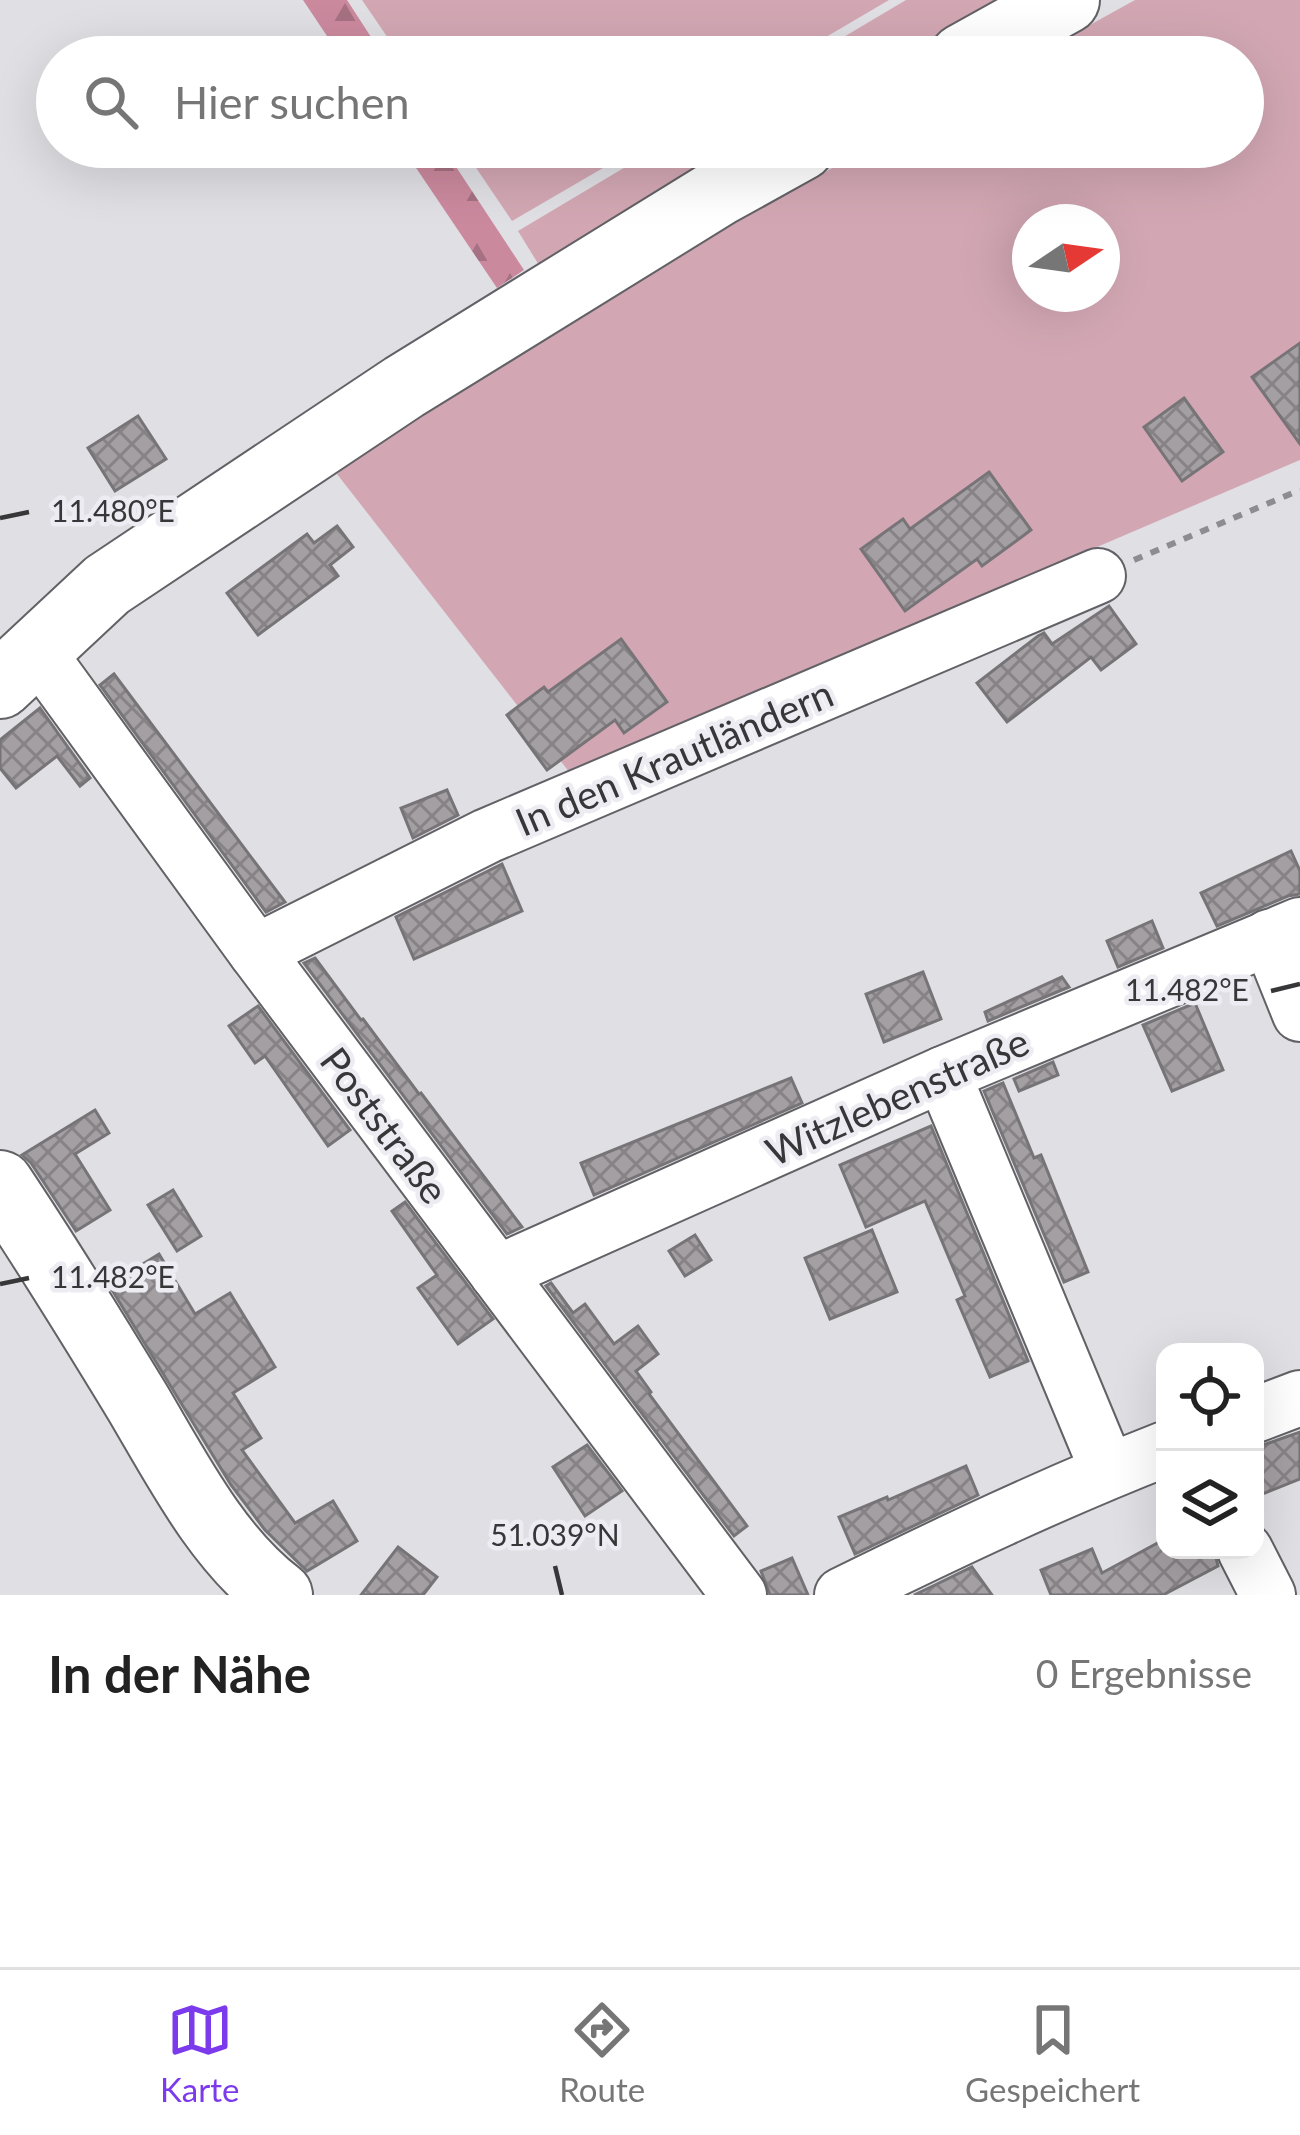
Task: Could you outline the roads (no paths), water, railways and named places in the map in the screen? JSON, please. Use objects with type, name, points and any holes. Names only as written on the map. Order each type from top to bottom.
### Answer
[{"type":"main road","points":[[1001,36],[1066,0]]},
{"type":"main road","points":[[18,668],[106,585],[404,387],[763,168]]},
{"type":"main road","points":[[0,1184],[206,1516],[268,1591]]},
{"type":"street","name":"In den Krautländern","points":[[256,952],[487,836],[1098,576]]},
{"type":"street","name":"Poststraße","points":[[18,668],[256,952],[739,1595]]},
{"type":"street","points":[[1284,931],[1300,1014]]},
{"type":"street","name":"Witzlebenstraße","points":[[497,1273],[943,1074],[1284,931]]},
{"type":"street","points":[[943,1074],[1108,1471]]},
{"type":"street","points":[[1264,1412],[1300,1398]]},
{"type":"street","points":[[842,1595],[939,1547],[1160,1451]]},
{"type":"street","points":[[1250,1559],[1268,1595]]}]
